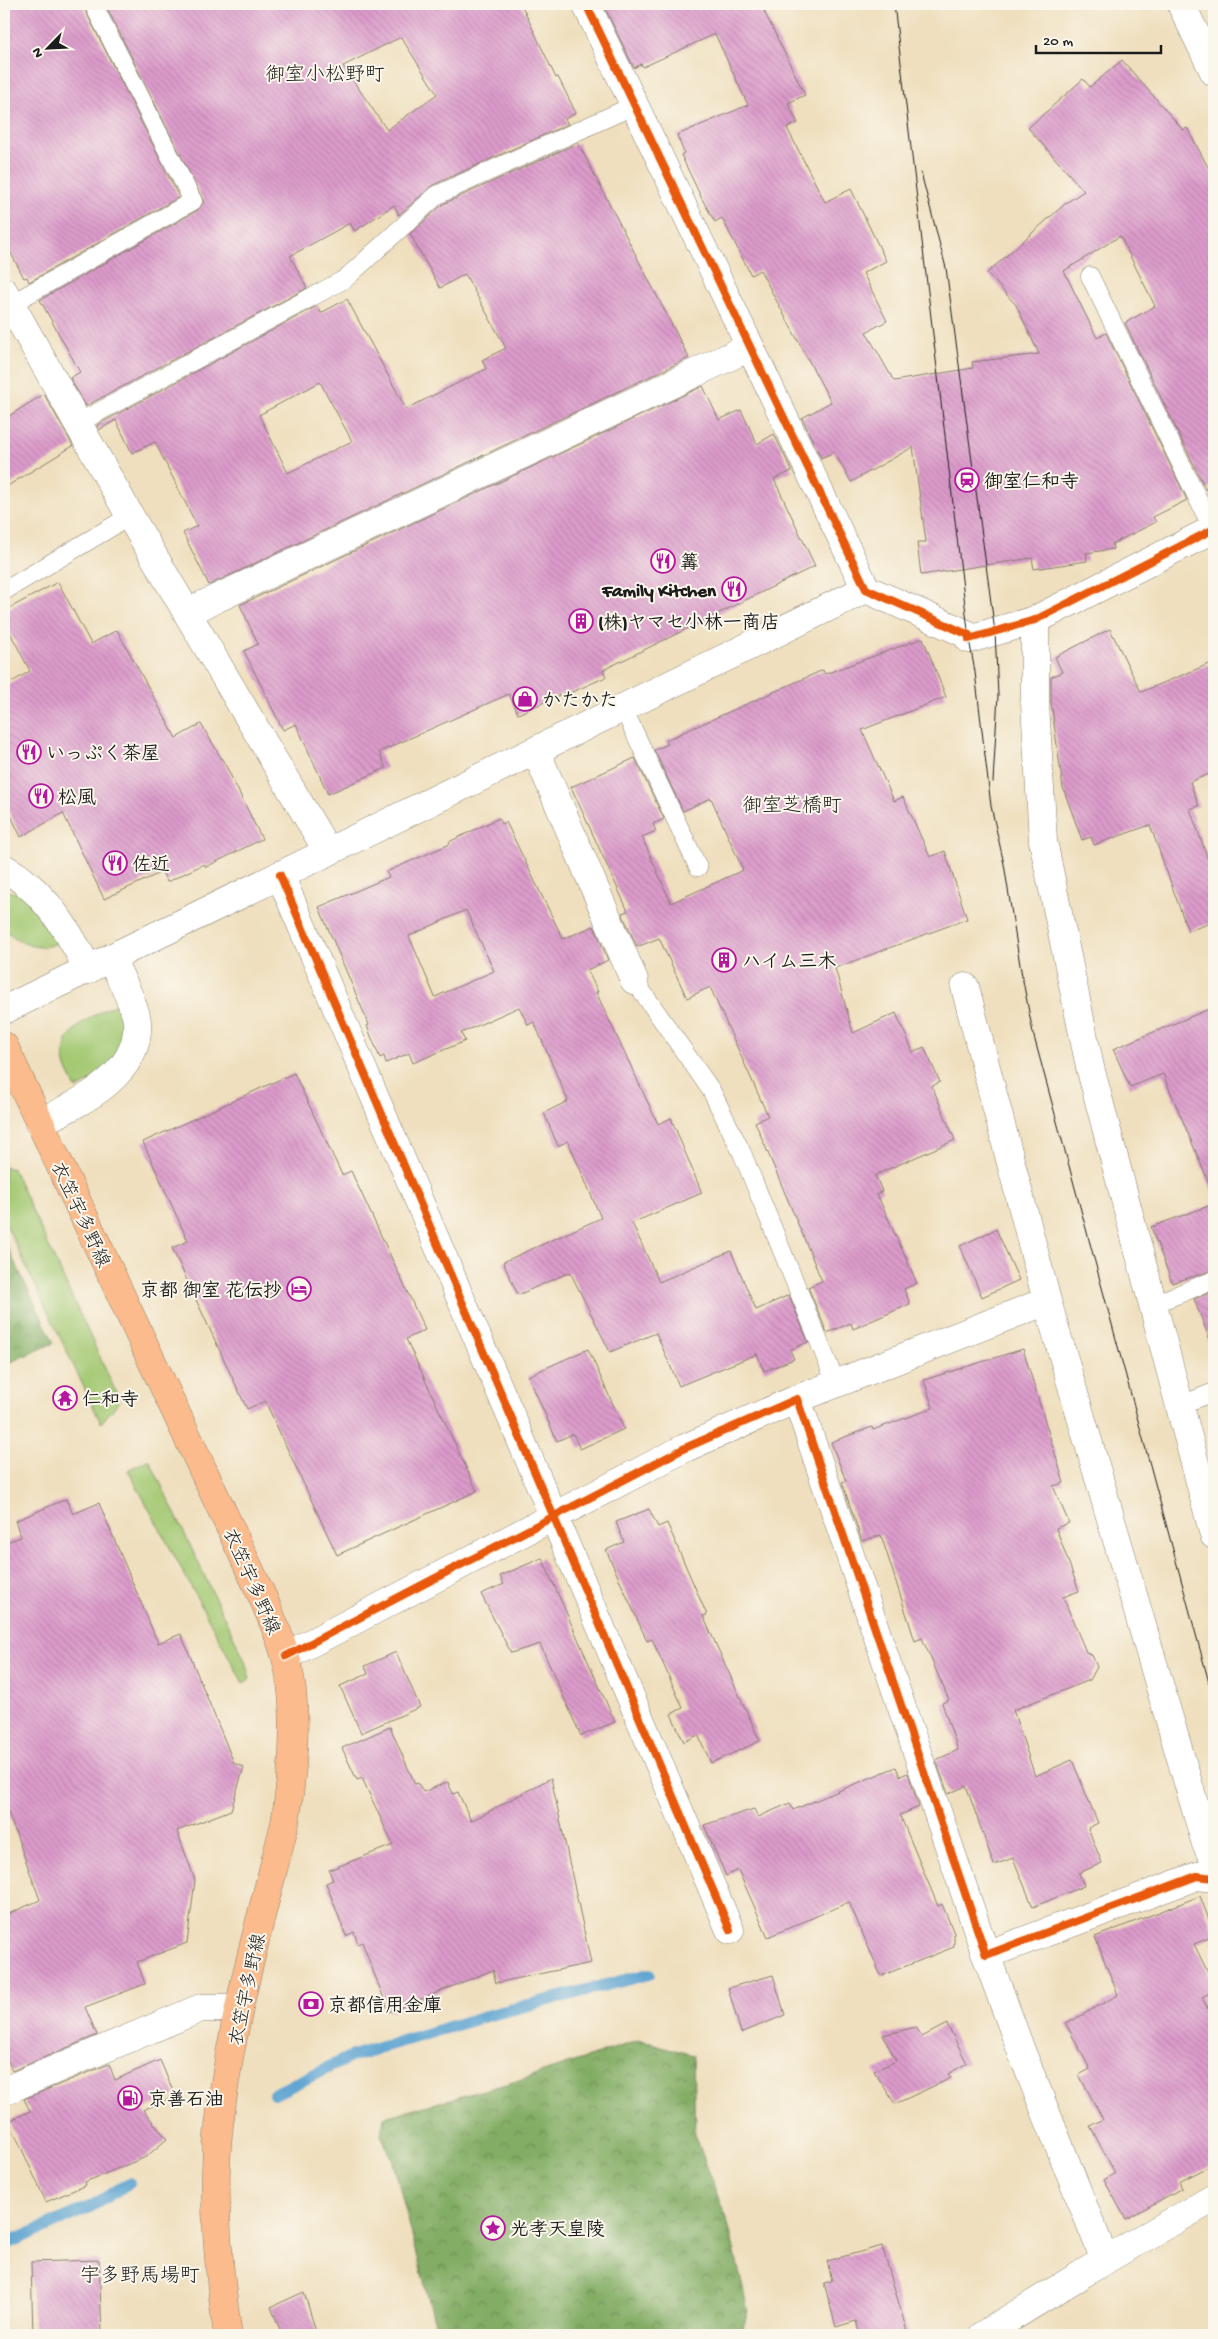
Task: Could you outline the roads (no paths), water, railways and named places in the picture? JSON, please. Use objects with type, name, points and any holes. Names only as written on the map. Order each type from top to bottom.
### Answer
[{"type":"main road","name":"衣笠宇多野線","points":[[4,1046],[39,1124],[264,1598],[286,1656],[293,1706],[293,1760],[290,1793],[285,1823],[239,2008],[218,2134],[216,2188],[221,2290],[228,2335]]},
{"type":"street","points":[[586,4],[866,589],[968,635],[969,639],[1035,620],[1214,529]]},
{"type":"street","points":[[1181,4],[1214,72]]},
{"type":"street","points":[[7,298],[130,516],[328,852]]},
{"type":"street","points":[[188,612],[750,347]]},
{"type":"street","points":[[4,1010],[866,589]]},
{"type":"street","points":[[1035,620],[1035,703],[1043,841],[1090,1067],[1214,1535]]},
{"type":"street","points":[[536,751],[634,980]]},
{"type":"street","points":[[4,868],[23,878],[47,904],[75,943],[99,964],[137,1021],[134,1046],[119,1073],[77,1103],[39,1124]]},
{"type":"street","points":[[280,875],[730,1930]]},
{"type":"street","points":[[965,987],[1047,1301],[1206,1844],[1214,1860]]},
{"type":"street","points":[[286,1656],[685,1448],[836,1383],[1047,1301]]},
{"type":"street","points":[[797,1399],[986,1955],[1022,2053],[1105,2260]]},
{"type":"street","points":[[986,1955],[1197,1876],[1214,1878]]},
{"type":"street","points":[[4,2091],[201,2008],[239,2008]]},
{"type":"street","points":[[983,2335],[1105,2260],[1214,2198]]},
{"type":"lane","points":[[7,298],[192,201],[93,4]]},
{"type":"lane","points":[[78,423],[345,279],[437,195],[635,105]]},
{"type":"lane","points":[[1090,276],[1214,529]]},
{"type":"lane","points":[[4,591],[130,516]]},
{"type":"lane","points":[[623,708],[698,867]]},
{"type":"lane","points":[[634,980],[711,1090],[742,1153],[836,1383]]},
{"type":"lane","points":[[1154,1304],[1214,1280]]},
{"type":"lane","points":[[1181,1405],[1214,1392]]},
{"type":"waterway","points":[[274,2094],[352,2056],[486,2016],[649,1974]]},
{"type":"waterway","points":[[4,2245],[90,2207],[129,2183]]},
{"type":"tram line","points":[[894,4],[969,639],[975,672],[991,806],[1004,864],[1020,965],[1033,1033],[1214,1701]]},
{"type":"tram line","points":[[921,173],[946,268],[995,632],[998,695],[993,782]]},
{"type":"place","name":"御室仁和寺","points":[[967,480]]},
{"type":"place","name":"篝","points":[[663,561]]},
{"type":"place","name":"Family Kitchen","points":[[734,589]]},
{"type":"place","name":"(株)ヤマセ小林一商店","points":[[581,621]]},
{"type":"place","name":"かたかた","points":[[525,699]]},
{"type":"place","name":"いっぷく茶屋","points":[[29,752]]},
{"type":"place","name":"松風","points":[[41,796]]},
{"type":"place","name":"佐近","points":[[115,863]]},
{"type":"place","name":"ハイム三木","points":[[724,960]]},
{"type":"place","name":"京都 御室 花伝抄","points":[[299,1289]]},
{"type":"place","name":"仁和寺","points":[[65,1398]]},
{"type":"place","name":"京都信用金庫","points":[[311,2004]]},
{"type":"place","name":"京善石油","points":[[130,2098]]},
{"type":"place","name":"光孝天皇陵","points":[[493,2228]]},
{"type":"district","name":"御室小松野町","points":[[325,73]]},
{"type":"district","name":"御室芝橋町","points":[[792,804]]},
{"type":"district","name":"宇多野馬場町","points":[[140,2274]]}]
